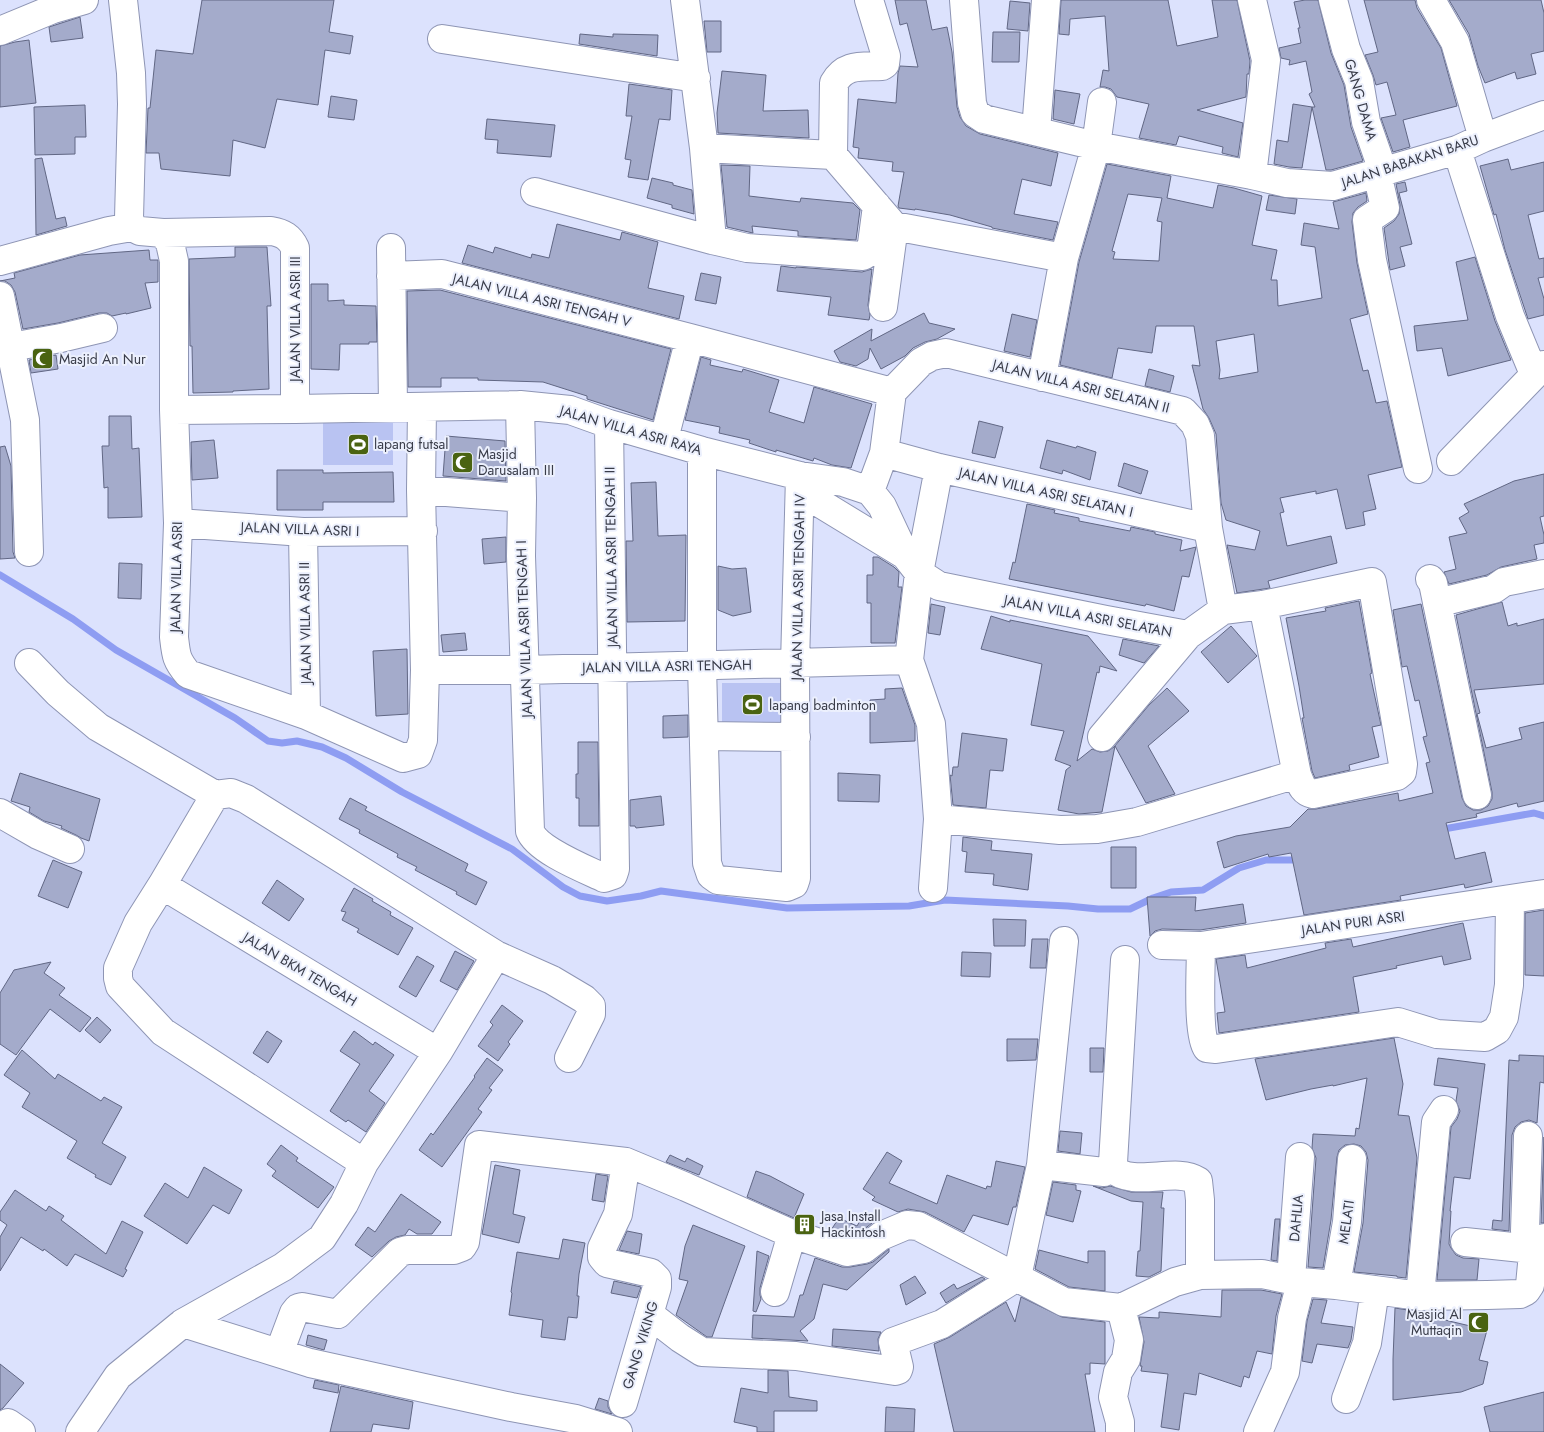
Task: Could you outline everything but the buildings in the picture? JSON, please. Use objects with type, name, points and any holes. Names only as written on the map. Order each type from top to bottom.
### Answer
[{"type":"street","points":[[0,31],[54,9],[84,0]]},
{"type":"street","points":[[123,0],[131,73],[129,218],[132,228]]},
{"type":"street","points":[[685,0],[704,148],[712,240]]},
{"type":"street","points":[[869,0],[886,60],[882,66],[850,68],[839,74],[834,83],[833,155],[886,216],[1064,258]]},
{"type":"street","name":"JALAN BABAKAN BARU","points":[[964,0],[970,86],[975,113],[984,119],[1096,146],[1287,183],[1333,186],[1457,150],[1544,115]]},
{"type":"street","points":[[1036,131],[1046,0]]},
{"type":"street","points":[[1252,0],[1266,60],[1252,175]]},
{"type":"street","name":"GANG DAMA","points":[[1333,0],[1346,50],[1359,81],[1366,122],[1380,172],[1385,208],[1367,220],[1372,260],[1418,469]]},
{"type":"street","points":[[1431,0],[1455,42],[1483,138]]},
{"type":"street","points":[[442,39],[696,78]]},
{"type":"street","points":[[1042,377],[1064,258],[1096,146],[1102,102]]},
{"type":"street","points":[[704,148],[833,155]]},
{"type":"street","points":[[1451,461],[1539,370],[1510,316],[1457,150]]},
{"type":"street","points":[[535,192],[747,248],[863,256],[870,251],[886,216]]},
{"type":"street","points":[[883,307],[886,216]]},
{"type":"street","name":"JALAN VILLA ASRI III","points":[[0,261],[109,231],[132,228],[140,232],[163,233],[271,231],[284,234],[291,239],[295,248],[295,409]]},
{"type":"street","name":"JALAN VILLA ASRI","points":[[163,233],[170,243],[174,261],[174,410],[178,522],[174,637],[176,655],[181,665],[188,674],[306,715],[403,758],[418,754],[423,740],[426,670]]},
{"type":"street","points":[[391,248],[394,407]]},
{"type":"street","name":"JALAN VILLA ASRI TENGAH V","points":[[392,276],[442,274],[892,392]]},
{"type":"street","points":[[0,296],[26,420],[29,552]]},
{"type":"street","points":[[11,347],[103,328]]},
{"type":"street","points":[[664,439],[690,338]]},
{"type":"street","name":"JALAN VILLA ASRI SELATAN II","points":[[892,392],[922,362],[932,356],[946,353],[1183,411],[1194,424],[1200,436],[1208,528],[1215,569],[1205,623]]},
{"type":"street","points":[[892,392],[884,453],[870,491],[882,506],[912,564]]},
{"type":"street","name":"JALAN VILLA ASRI RAYA","points":[[174,410],[520,405],[570,410],[800,484],[843,482],[870,491]]},
{"type":"street","name":"JALAN VILLA ASRI TENGAH I","points":[[520,405],[521,556],[530,831],[532,838],[543,847]]},
{"type":"street","points":[[422,407],[421,490],[426,670]]},
{"type":"street","name":"JALAN VILLA ASRI TENGAH II","points":[[543,847],[604,878],[613,875],[615,869],[609,424]]},
{"type":"street","points":[[702,451],[702,665],[704,736],[796,737]]},
{"type":"street","name":"JALAN VILLA ASRI SELATAN I","points":[[884,453],[939,468],[1208,528]]},
{"type":"street","points":[[933,888],[938,819],[931,724],[909,660],[912,564],[939,468]]},
{"type":"street","name":"JALAN VILLA ASRI SELATAN","points":[[800,484],[912,564],[939,586],[1106,620],[1205,623],[1262,605],[1372,582],[1403,764],[1402,772],[1397,776],[1313,794],[1307,793],[1297,775]]},
{"type":"street","name":"JALAN VILLA ASRI TENGAH IV","points":[[704,736],[707,863],[711,875],[718,880],[787,887],[794,884],[796,878],[795,664],[800,484]]},
{"type":"street","points":[[421,490],[522,498]]},
{"type":"street","name":"JALAN VILLA ASRI I","points":[[178,522],[303,532],[423,531]]},
{"type":"street","name":"JALAN VILLA ASRI II","points":[[303,532],[306,715]]},
{"type":"street","points":[[1477,795],[1434,591],[1494,589],[1504,582],[1544,574]]},
{"type":"street","points":[[938,819],[1060,830],[1097,829],[1137,822],[1297,775],[1262,605]]},
{"type":"street","points":[[1102,737],[1205,623]]},
{"type":"street","name":"JALAN VILLA ASRI TENGAH","points":[[426,670],[526,670],[909,660]]},
{"type":"street","points":[[28,663],[58,693],[98,727],[215,795],[231,793],[246,798],[496,955],[552,980],[584,999],[591,1006],[591,1014],[569,1058]]},
{"type":"street","points":[[215,795],[138,923],[118,968],[120,986],[163,1032],[364,1163]]},
{"type":"street","points":[[0,813],[38,835],[70,849]]},
{"type":"street","name":"JALAN BKM TENGAH","points":[[162,885],[438,1052]]},
{"type":"street","name":"JALAN PURI ASRI","points":[[1162,945],[1201,946],[1544,894]]},
{"type":"street","points":[[1201,946],[1200,1010],[1204,1043],[1207,1048],[1216,1049],[1398,1022],[1437,1034],[1485,1037],[1497,1030],[1504,1017],[1509,985],[1510,900]]},
{"type":"street","points":[[650,1314],[680,1338],[702,1352],[796,1356],[895,1371],[898,1370],[899,1366],[893,1342],[942,1324],[1017,1277],[1041,1165],[1064,941]]},
{"type":"street","points":[[80,1432],[118,1376],[183,1323],[283,1267],[322,1238],[344,1204],[364,1163],[438,1052],[496,955]]},
{"type":"street","points":[[1041,1165],[1104,1172],[1111,1168],[1114,1163],[1124,960]]},
{"type":"street","points":[[1420,1296],[1436,1122],[1444,1110]]},
{"type":"street","points":[[279,1353],[294,1313],[298,1308],[302,1307],[338,1314],[400,1252],[407,1250],[454,1250],[462,1247],[465,1242],[479,1145],[626,1162],[792,1234],[846,1252],[864,1249],[881,1236],[907,1225],[918,1226],[1064,1302],[1121,1308],[1175,1282],[1200,1275],[1262,1274],[1296,1281],[1420,1296],[1520,1294],[1526,1291],[1530,1285],[1535,1242],[1525,1231],[1528,1136]]},
{"type":"street","name":"DAHLIA","points":[[1258,1432],[1285,1372],[1296,1281],[1300,1157]]},
{"type":"street","name":"MELATI","points":[[1336,1285],[1348,1222],[1352,1159]]},
{"type":"street","name":"GANG VIKING","points":[[623,1403],[658,1287],[657,1279],[650,1273],[607,1263],[602,1257],[602,1248],[618,1214],[626,1162]]},
{"type":"street","points":[[1111,1168],[1118,1173],[1140,1177],[1189,1176],[1198,1182],[1200,1275]]},
{"type":"street","points":[[775,1292],[792,1234]]},
{"type":"street","points":[[1465,1242],[1522,1248],[1535,1242]]},
{"type":"street","points":[[1346,1399],[1367,1343],[1375,1290]]},
{"type":"street","points":[[1120,1432],[1120,1422],[1112,1397],[1118,1372],[1126,1359],[1129,1340],[1121,1308]]},
{"type":"street","points":[[183,1323],[319,1365],[511,1407],[576,1419],[618,1432]]},
{"type":"shaded area","name":"lapang futsal","points":[[323,423],[393,423],[393,465],[323,465]]},
{"type":"shaded area","name":"lapang badminton","points":[[722,683],[784,683],[784,727],[722,727]]},
{"type":"waterway","points":[[0,575],[73,619],[116,650],[235,718],[268,741],[282,743],[297,741],[322,747],[346,758],[402,792],[512,849],[563,887],[580,896],[607,901],[661,891],[787,908],[909,906],[945,900],[1098,909],[1130,909],[1171,892],[1203,890],[1239,868],[1266,860],[1301,860]]},
{"type":"waterway","points":[[1438,830],[1534,813],[1544,816]]},
{"type":"place","name":"Masjid An Nur","points":[[43,359]]},
{"type":"place","name":"lapang futsal","points":[[358,444]]},
{"type":"place","name":"Masjid Darusalam III","points":[[462,462]]},
{"type":"place","name":"lapang badminton","points":[[753,705]]},
{"type":"place","name":"Jasa Install Hackintosh","points":[[805,1224]]},
{"type":"place","name":"Masjid Al Muttaqin","points":[[1478,1322]]}]
